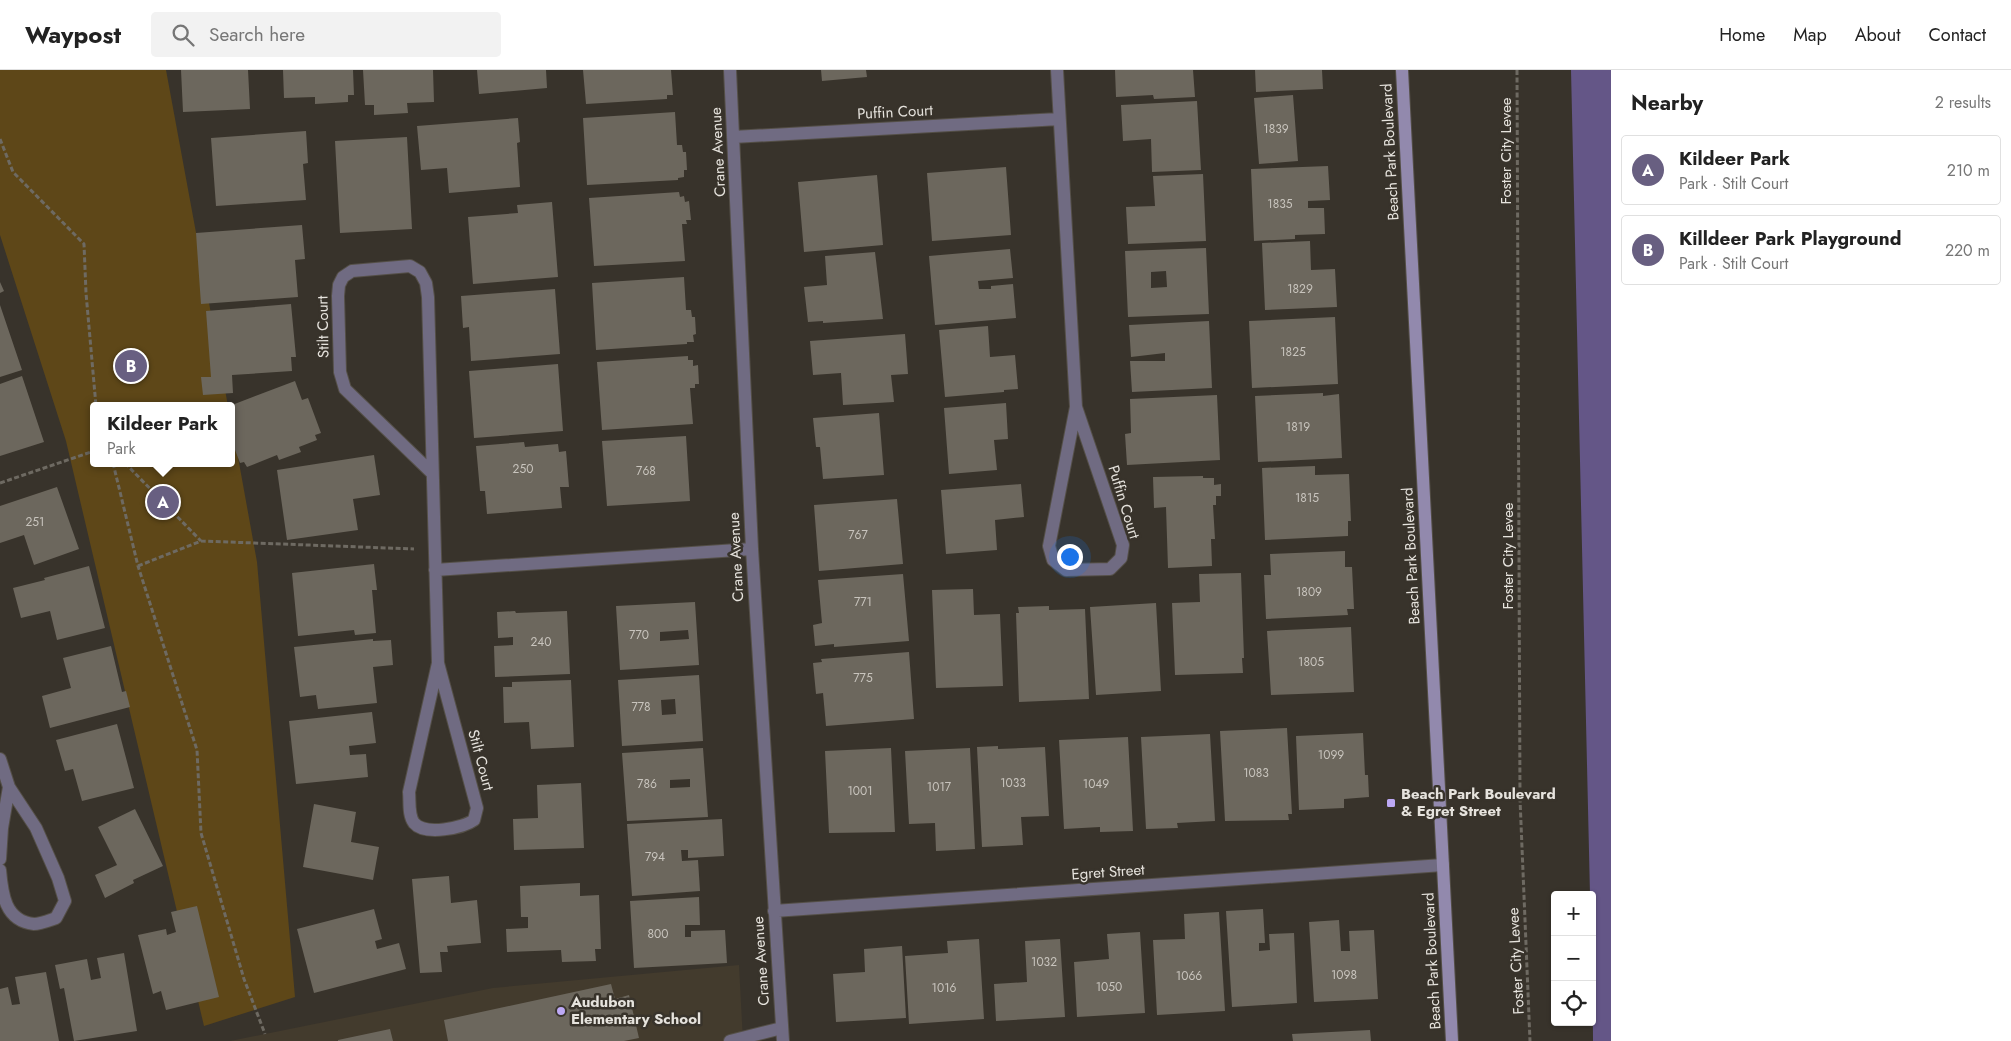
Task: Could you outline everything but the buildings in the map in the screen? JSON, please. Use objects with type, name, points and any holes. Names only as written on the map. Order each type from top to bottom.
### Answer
[{"type":"main road","name":"Beach Park Boulevard","points":[[1402,70],[1452,1041]]},
{"type":"street","name":"Crane Avenue","points":[[730,70],[752,549],[782,1034]]},
{"type":"street","name":"Puffin Court","points":[[1057,70],[1076,407],[1049,546],[1053,560],[1066,570],[1110,569],[1121,558],[1123,545],[1076,407]]},
{"type":"street","name":"Puffin Court","points":[[733,136],[1059,119]]},
{"type":"street","name":"Stilt Court","points":[[432,473],[345,389],[340,372],[338,296],[339,285],[343,277],[352,271],[410,266],[420,272],[426,283],[428,297],[438,663],[477,808],[474,820],[467,825],[431,830],[422,828],[414,823],[410,811],[410,792],[438,663]]},
{"type":"street","points":[[435,570],[752,549]]},
{"type":"street","points":[[0,759],[9,787],[36,828],[58,878],[65,902],[56,918],[35,924],[19,920],[6,907],[1,890],[0,870]]},
{"type":"street","points":[[0,859],[2,828],[9,787]]},
{"type":"street","name":"Egret Street","points":[[774,911],[1443,865]]},
{"type":"street","points":[[730,1041],[782,1034]]},
{"type":"path","name":"Foster City Levee","points":[[1517,70],[1520,799],[1530,1041]]},
{"type":"path","points":[[0,139],[13,172],[84,244],[86,292],[96,402]]},
{"type":"path","points":[[0,483],[90,452]]},
{"type":"path","points":[[114,467],[138,566],[197,750],[200,833],[244,979],[265,1034]]},
{"type":"path","points":[[130,467],[201,541]]},
{"type":"path","points":[[138,566],[201,541],[435,549]]},
{"type":"shaded area","points":[[0,70],[166,70],[227,402],[90,402],[90,467],[235,467],[235,441],[257,562],[295,997],[204,1026],[66,441],[0,235]]},
{"type":"shaded area","points":[[1571,70],[1611,70],[1611,1041],[1593,1041],[1593,1026],[1596,1026],[1596,891],[1590,891]]},
{"type":"shaded area","name":"Audubon Elementary School","points":[[739,965],[743,1041],[230,1041],[493,988]]},
{"type":"place","name":"Killdeer Park Playground","points":[[131,366]]},
{"type":"place","name":"Kildeer Park","points":[[163,502]]},
{"type":"place","name":"Beach Park Boulevard & Egret Street","points":[[1391,803]]},
{"type":"place","name":"Audubon Elementary School","points":[[561,1011]]}]
